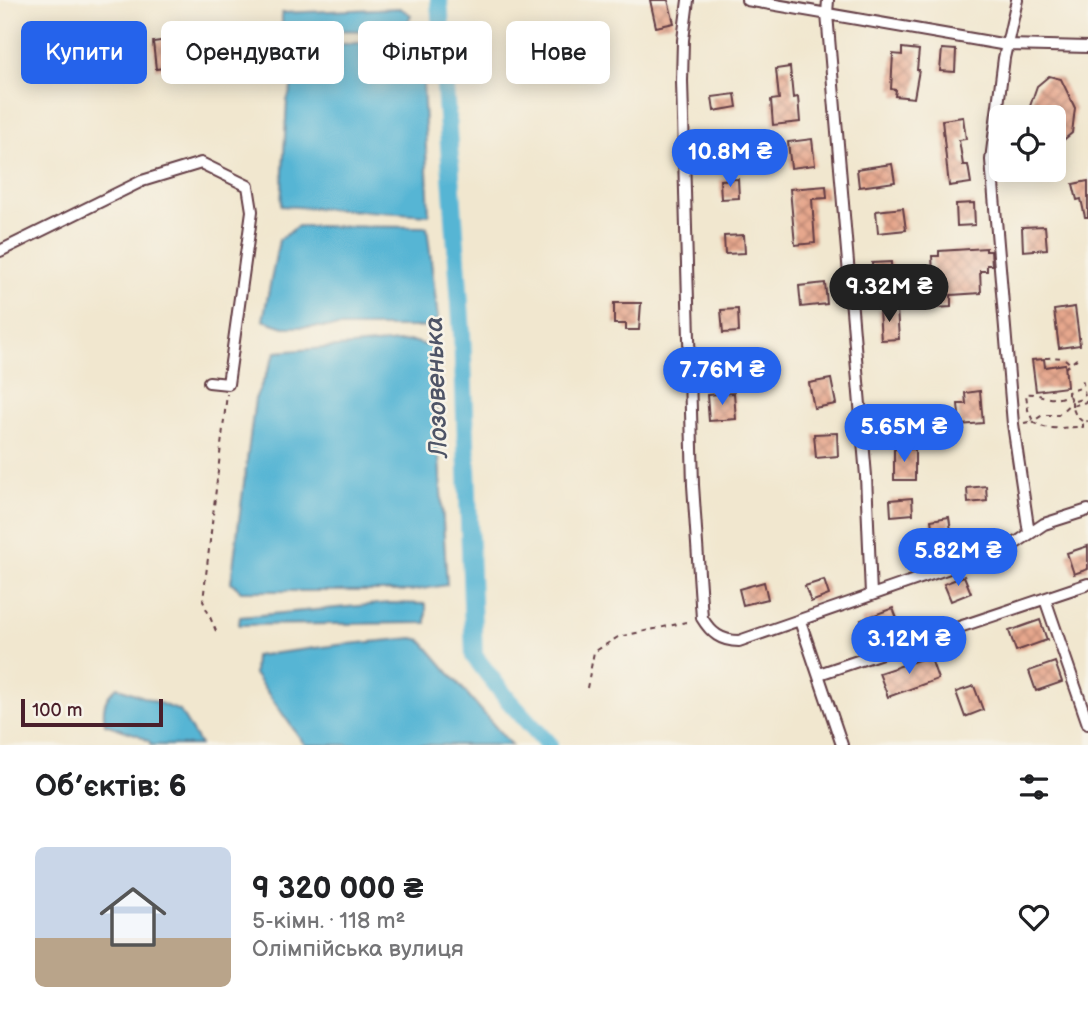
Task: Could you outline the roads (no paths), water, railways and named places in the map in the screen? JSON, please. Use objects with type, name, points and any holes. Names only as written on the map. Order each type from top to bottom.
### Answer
[{"type":"street","points":[[688,0],[683,40],[683,161],[693,485],[702,618],[716,636],[728,641],[739,641],[800,621],[1010,547],[1044,524],[1088,510]]},
{"type":"street","points":[[747,0],[1007,45],[1088,47]]},
{"type":"street","points":[[828,0],[827,14],[866,476],[871,594]]},
{"type":"street","points":[[1017,0],[1007,45],[990,160],[1013,424],[1028,533]]},
{"type":"street","points":[[0,251],[142,181],[201,163],[248,186],[252,211],[228,384],[209,382]]},
{"type":"street","points":[[819,674],[1088,584]]},
{"type":"street","points":[[1045,599],[1088,724]]},
{"type":"street","points":[[800,621],[842,745]]},
{"type":"water","points":[[400,8],[411,15],[408,21],[358,21],[358,31],[344,31],[344,21],[282,21],[282,13]]},
{"type":"water","points":[[358,43],[358,84],[423,84],[429,215],[281,206],[287,101],[292,84],[344,84],[344,44]]},
{"type":"water","points":[[298,226],[427,227],[438,319],[424,327],[284,327],[263,320],[279,240]]},
{"type":"water","points":[[412,341],[432,347],[447,585],[410,591],[241,591],[231,582],[255,399],[276,352]]},
{"type":"water","points":[[390,603],[426,604],[426,623],[239,625],[240,617]]},
{"type":"water","points":[[413,638],[421,640],[511,745],[305,745],[254,674],[255,656]]},
{"type":"water","points":[[117,687],[180,711],[200,745],[150,745],[150,742],[138,735],[105,724],[105,704]]},
{"type":"waterway","name":"Лозовенька","points":[[439,0],[462,334],[474,656],[508,700],[549,745]]}]
